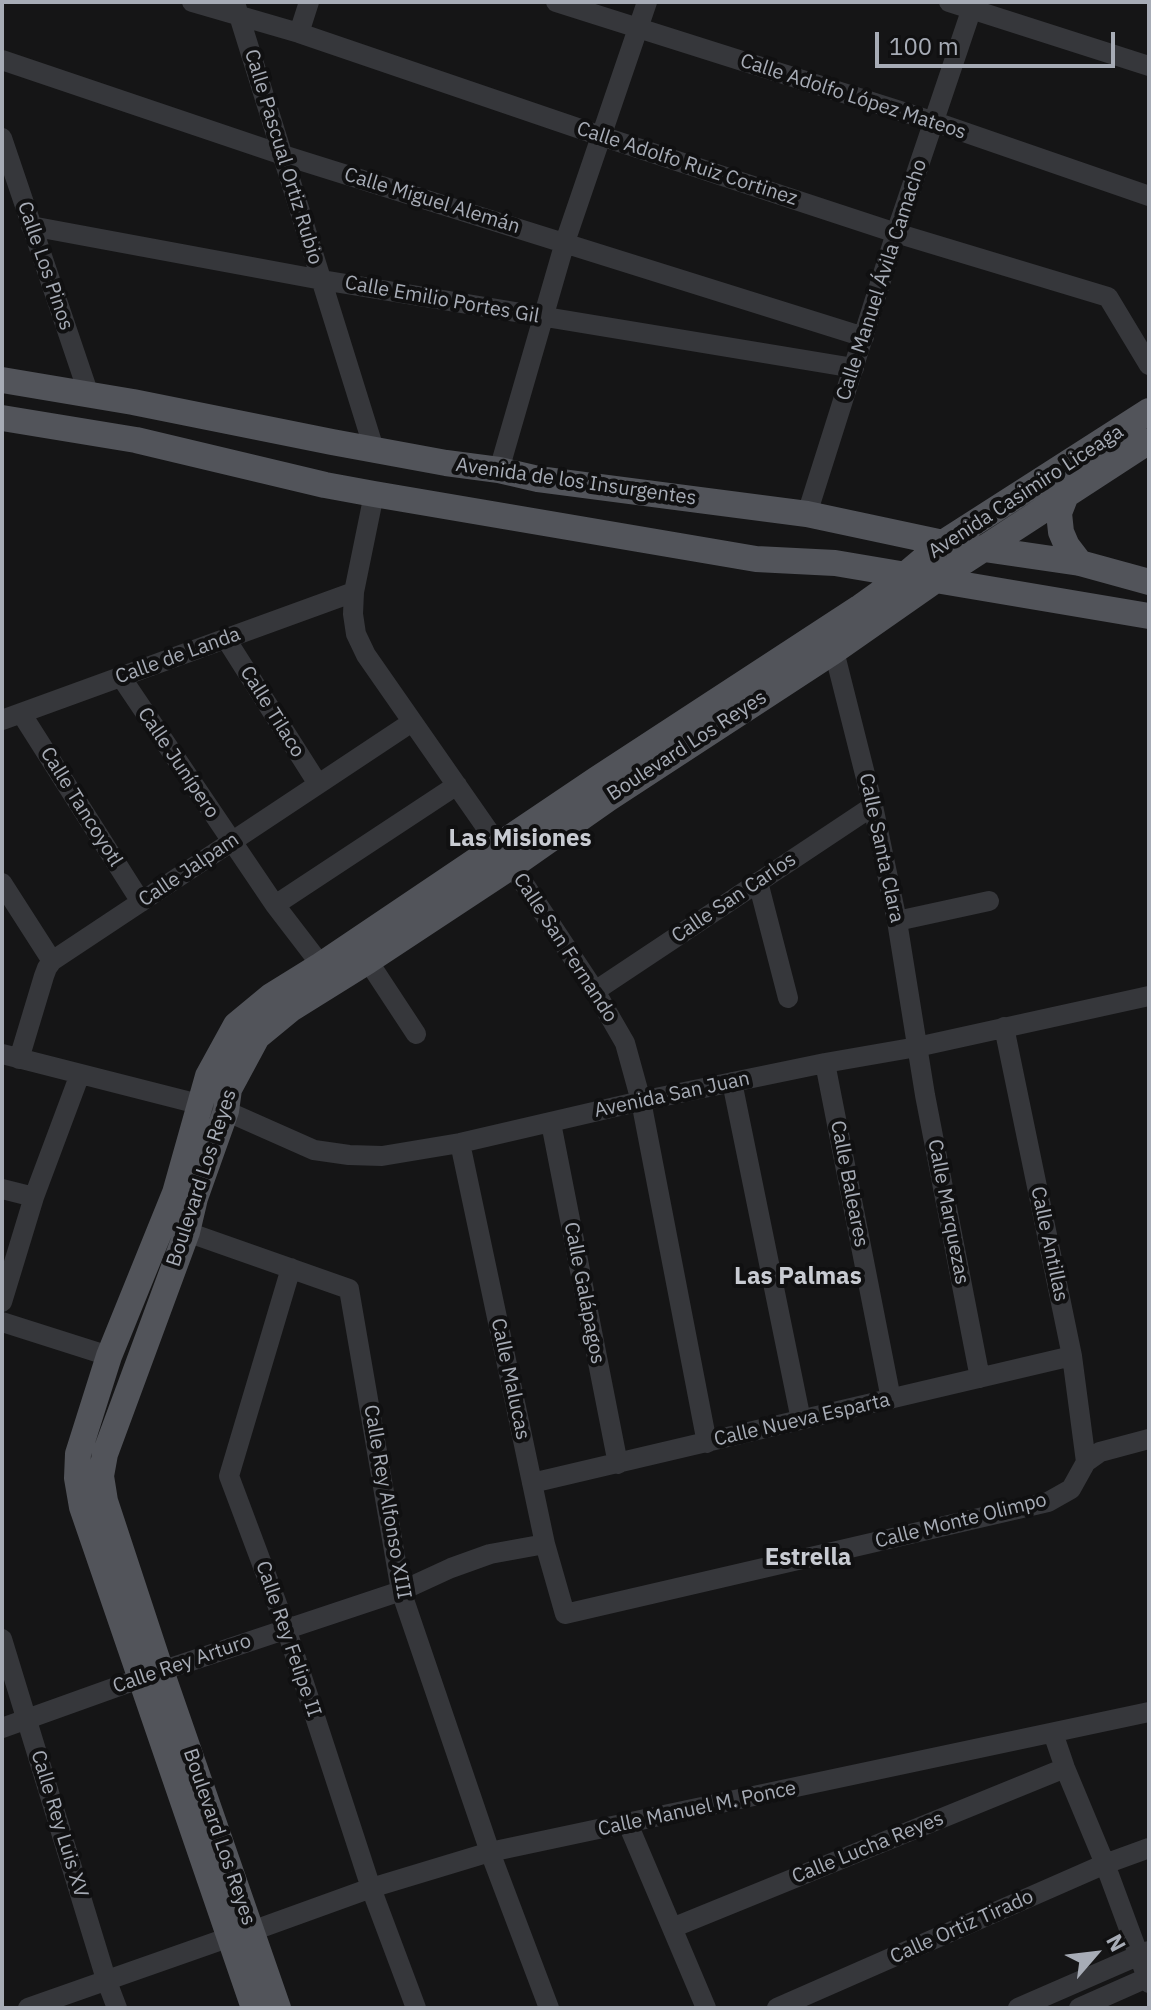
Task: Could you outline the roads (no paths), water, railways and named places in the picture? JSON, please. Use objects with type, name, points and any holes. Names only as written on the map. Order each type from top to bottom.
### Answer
[{"type":"main road","name":"Avenida de los Insurgentes","points":[[2,380],[538,479],[807,514],[943,543],[1080,563],[1149,582]]},
{"type":"main road","points":[[133,402],[141,413],[142,425],[136,440]]},
{"type":"main road","name":"Avenida Casimiro Liceaga","points":[[905,575],[943,543],[1149,411]]},
{"type":"main road","points":[[2,418],[136,440],[374,494],[756,559],[835,563],[1149,616]]},
{"type":"main road","name":"Avenida Casimiro Liceaga","points":[[937,579],[1149,441]]},
{"type":"main road","points":[[325,485],[316,476],[314,463],[319,450],[332,442]]},
{"type":"main road","points":[[1066,495],[1059,513],[1061,532],[1080,563]]},
{"type":"main road","points":[[835,563],[851,584],[859,608]]},
{"type":"main road","name":"Boulevard Los Reyes","points":[[151,1675],[101,1476],[105,1454],[187,1232],[195,1198],[226,1111],[229,1089],[257,1037],[291,1009],[368,961],[506,856],[725,708],[905,575]]},
{"type":"main road","name":"Boulevard Los Reyes","points":[[725,708],[834,651],[937,579]]},
{"type":"main road","name":"Boulevard Los Reyes","points":[[278,2008],[241,1934],[151,1675],[82,1507],[77,1478],[78,1454],[109,1356],[175,1193],[208,1076],[236,1025],[271,996],[506,856]]},
{"type":"main road","name":"Boulevard Los Reyes","points":[[241,1934],[254,2008]]},
{"type":"street","name":"Calle Adolfo Ruiz Cortinez","points":[[192,2],[237,9],[601,136],[896,233],[1108,297],[1149,365]]},
{"type":"street","points":[[299,33],[309,2]]},
{"type":"street","name":"Calle Adolfo López Mateos","points":[[556,2],[935,122],[1149,196]]},
{"type":"street","points":[[499,470],[565,242],[647,2]]},
{"type":"street","points":[[949,2],[973,6],[1149,66]]},
{"type":"street","name":"Calle Manuel Ávila Camacho","points":[[807,514],[896,233],[973,6]]},
{"type":"street","name":"Calle Pascual Ortiz Rubio","points":[[237,9],[374,449]]},
{"type":"street","name":"Calle Miguel Alemán","points":[[2,60],[283,155],[864,337]]},
{"type":"street","name":"Calle Los Pinos","points":[[2,138],[6,164],[31,226],[89,395]]},
{"type":"street","name":"Calle Emilio Portes Gil","points":[[31,226],[322,280],[854,368]]},
{"type":"street","name":"Calle San Fernando","points":[[374,494],[354,592],[356,634],[366,655],[506,856],[595,991],[625,1043],[641,1101],[707,1443]]},
{"type":"street","name":"Calle de Landa","points":[[12,716],[354,592]]},
{"type":"street","name":"Calle Tilaco","points":[[226,639],[318,784]]},
{"type":"street","name":"Calle Santa Clara","points":[[834,651],[873,806],[897,921],[917,1047]]},
{"type":"street","name":"Calle Junípero","points":[[121,677],[231,842],[321,965]]},
{"type":"street","name":"Calle Tancoyotl","points":[[12,716],[141,902]]},
{"type":"street","name":"Calle Jalpam","points":[[52,961],[412,722]]},
{"type":"street","points":[[275,905],[457,785]]},
{"type":"street","name":"Calle San Carlos","points":[[595,991],[873,806]]},
{"type":"street","points":[[758,882],[788,998]]},
{"type":"street","points":[[2,883],[52,961],[11,1057]]},
{"type":"street","points":[[897,921],[989,901]]},
{"type":"street","points":[[368,961],[416,1034]]},
{"type":"street","name":"Avenida San Juan","points":[[11,1057],[226,1111],[314,1150],[382,1156],[460,1143],[641,1101],[917,1047],[1149,996]]},
{"type":"street","name":"Calle Antillas","points":[[1004,1027],[1072,1356],[1086,1462]]},
{"type":"street","name":"Calle Marquezas","points":[[917,1047],[980,1378]]},
{"type":"street","name":"Calle Baleares","points":[[825,1063],[891,1399]]},
{"type":"street","points":[[2,1302],[34,1197],[80,1074]]},
{"type":"street","points":[[732,1082],[801,1420]]},
{"type":"street","name":"Calle Galápagos","points":[[551,1123],[618,1464]]},
{"type":"street","name":"Calle Malucas","points":[[460,1143],[545,1544],[565,1614]]},
{"type":"street","points":[[2,1189],[34,1197]]},
{"type":"street","name":"Calle Rey Alfonso XIII","points":[[187,1232],[349,1289],[401,1591],[490,1852],[549,2008]]},
{"type":"street","name":"Calle Rey Felipe II","points":[[291,1268],[229,1476],[286,1628],[371,1888],[416,2008]]},
{"type":"street","points":[[2,1322],[109,1356]]},
{"type":"street","name":"Calle Nueva Esparta","points":[[532,1483],[1072,1356]]},
{"type":"street","points":[[1086,1462],[1100,1452],[1149,1439]]},
{"type":"street","name":"Calle Monte Olimpo","points":[[565,1614],[1048,1502],[1071,1489],[1086,1462]]},
{"type":"street","name":"Calle Rey Arturo","points":[[2,1728],[401,1591],[490,1554],[545,1544]]},
{"type":"street","name":"Calle Rey Luis XV","points":[[2,1639],[117,2008]]},
{"type":"street","name":"Calle Manuel M. Ponce","points":[[28,2008],[371,1888],[490,1852],[1149,1712]]},
{"type":"street","points":[[1053,1733],[1144,1953],[1148,1979],[1079,2008]]},
{"type":"street","name":"Calle Lucha Reyes","points":[[672,1928],[1065,1768]]},
{"type":"street","points":[[628,1824],[706,2008]]},
{"type":"street","name":"Calle Ortiz Tirado","points":[[777,2008],[1105,1864],[1149,1848]]},
{"type":"street","points":[[1018,2008],[1144,1953]]},
{"type":"district","name":"Las Misiones","points":[[520,839]]},
{"type":"district","name":"Las Palmas","points":[[798,1277]]},
{"type":"district","name":"Estrella","points":[[808,1558]]}]
